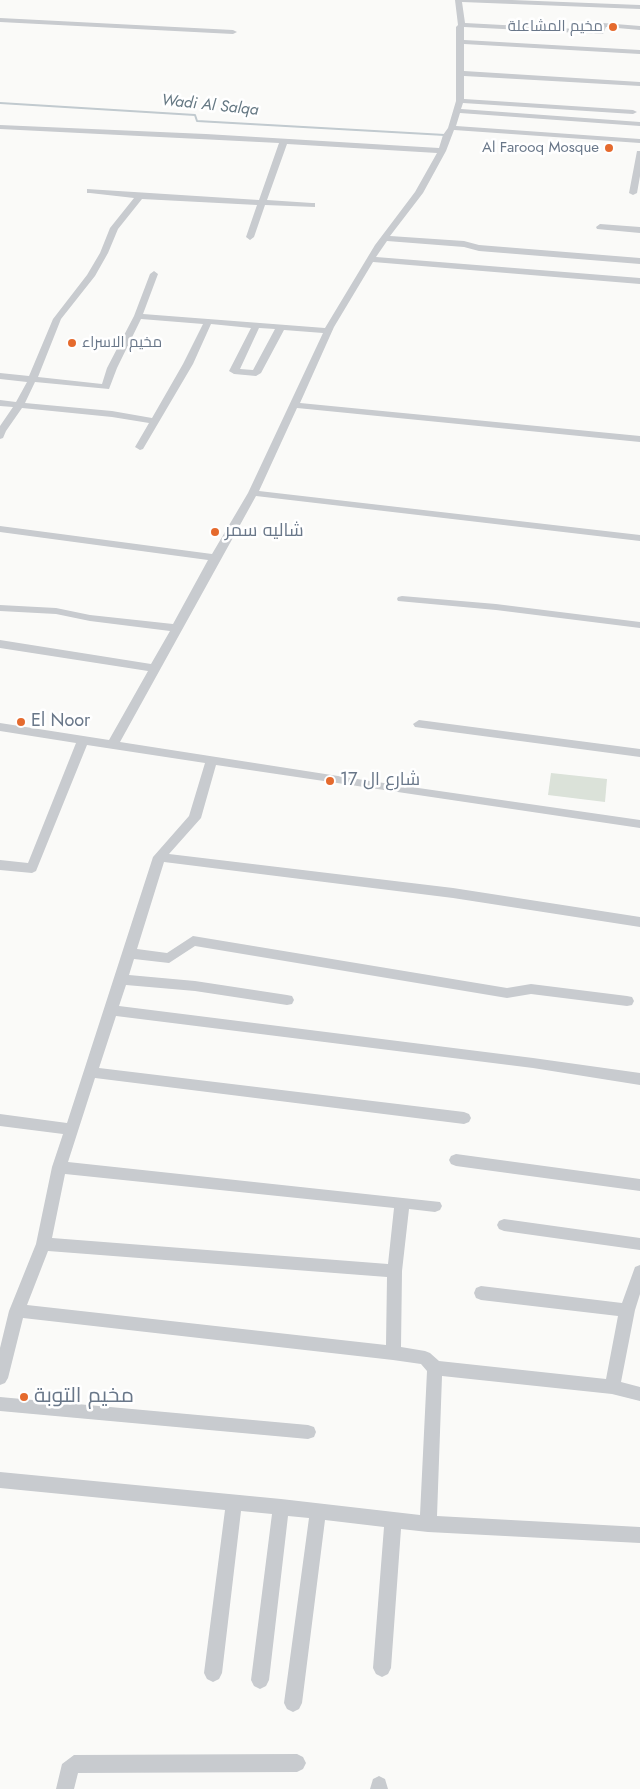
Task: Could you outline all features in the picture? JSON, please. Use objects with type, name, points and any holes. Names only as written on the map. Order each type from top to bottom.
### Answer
[{"type":"street","points":[[113,744],[215,558],[253,493],[329,331],[385,238],[419,193],[442,151],[446,136],[452,128],[459,106],[460,27],[462,25],[458,0],[640,7]]},
{"type":"street","points":[[0,20],[233,32]]},
{"type":"street","points":[[462,25],[600,32],[603,26],[640,28]]},
{"type":"street","points":[[460,42],[640,52]]},
{"type":"street","points":[[459,73],[640,84]]},
{"type":"street","points":[[459,106],[633,112]]},
{"type":"street","points":[[459,106],[640,124]]},
{"type":"street","points":[[0,127],[442,151]]},
{"type":"street","points":[[452,128],[598,142],[640,142]]},
{"type":"street","points":[[250,237],[284,141]]},
{"type":"street","points":[[633,193],[640,153]]},
{"type":"street","points":[[90,191],[140,196],[312,205]]},
{"type":"street","points":[[0,436],[1,431],[20,404],[32,380],[58,319],[91,276],[104,253],[114,228],[140,196]]},
{"type":"street","points":[[600,227],[640,230]]},
{"type":"street","points":[[385,238],[464,244],[488,249],[640,261]]},
{"type":"street","points":[[372,259],[428,262],[640,281]]},
{"type":"street","points":[[0,376],[106,387],[117,356],[138,316],[154,274]]},
{"type":"street","points":[[138,316],[329,331]]},
{"type":"street","points":[[140,447],[188,364],[208,322]]},
{"type":"street","points":[[256,326],[234,371],[256,373],[281,327]]},
{"type":"street","points":[[0,402],[112,414],[154,421]]},
{"type":"street","points":[[295,405],[640,438]]},
{"type":"street","points":[[253,493],[640,538]]},
{"type":"street","points":[[0,529],[215,558]]},
{"type":"street","points":[[402,599],[496,607],[640,625]]},
{"type":"street","points":[[0,608],[56,611],[90,618],[176,628]]},
{"type":"street","points":[[0,644],[155,668]]},
{"type":"street","points":[[419,724],[640,753]]},
{"type":"street","points":[[0,727],[370,785],[640,824]]},
{"type":"street","points":[[0,866],[32,868],[83,740]]},
{"type":"street","points":[[0,1378],[17,1311],[43,1244],[59,1167],[70,1129],[111,1010],[159,857],[195,818],[210,764]]},
{"type":"street","points":[[159,857],[453,893],[640,922]]},
{"type":"street","points":[[128,953],[169,958],[193,941],[507,993],[531,989],[627,1001]]},
{"type":"street","points":[[120,979],[195,986],[287,1000]]},
{"type":"street","points":[[111,1010],[533,1063],[640,1079]]},
{"type":"street","points":[[89,1072],[464,1118]]},
{"type":"street","points":[[0,1120],[70,1129]]},
{"type":"street","points":[[456,1160],[640,1185]]},
{"type":"street","points":[[59,1167],[435,1206]]},
{"type":"street","points":[[393,1354],[395,1271],[402,1204]]},
{"type":"street","points":[[504,1225],[640,1244]]},
{"type":"street","points":[[43,1244],[395,1271]]},
{"type":"street","points":[[612,1387],[627,1310],[640,1272]]},
{"type":"street","points":[[482,1293],[627,1310]]},
{"type":"street","points":[[17,1311],[425,1358],[435,1368],[612,1387],[640,1394]]},
{"type":"street","points":[[428,1524],[435,1368]]},
{"type":"street","points":[[0,1404],[308,1432]]},
{"type":"street","points":[[0,1480],[281,1507],[393,1521],[640,1535]]},
{"type":"street","points":[[213,1673],[234,1503]]},
{"type":"street","points":[[260,1680],[281,1507]]},
{"type":"street","points":[[293,1703],[318,1511]]},
{"type":"street","points":[[382,1668],[393,1521]]},
{"type":"street","points":[[65,1789],[68,1770],[74,1764],[297,1763]]},
{"type":"shaded area","points":[[551,773],[607,779],[605,802],[548,795]]},
{"type":"waterway","name":"Wadi Al Salqa","points":[[0,103],[195,115],[197,121],[445,135]]},
{"type":"place","name":"مخيم المشاعلة","points":[[613,27]]},
{"type":"place","name":"Al Farooq Mosque","points":[[609,148]]},
{"type":"place","name":"مخيم الاسراء","points":[[72,343]]},
{"type":"place","name":"شاليه سمر","points":[[215,532]]},
{"type":"place","name":"El Noor","points":[[21,722]]},
{"type":"place","name":"شارع ال 17","points":[[330,781]]},
{"type":"place","name":"مخيم التوبة","points":[[24,1397]]}]
